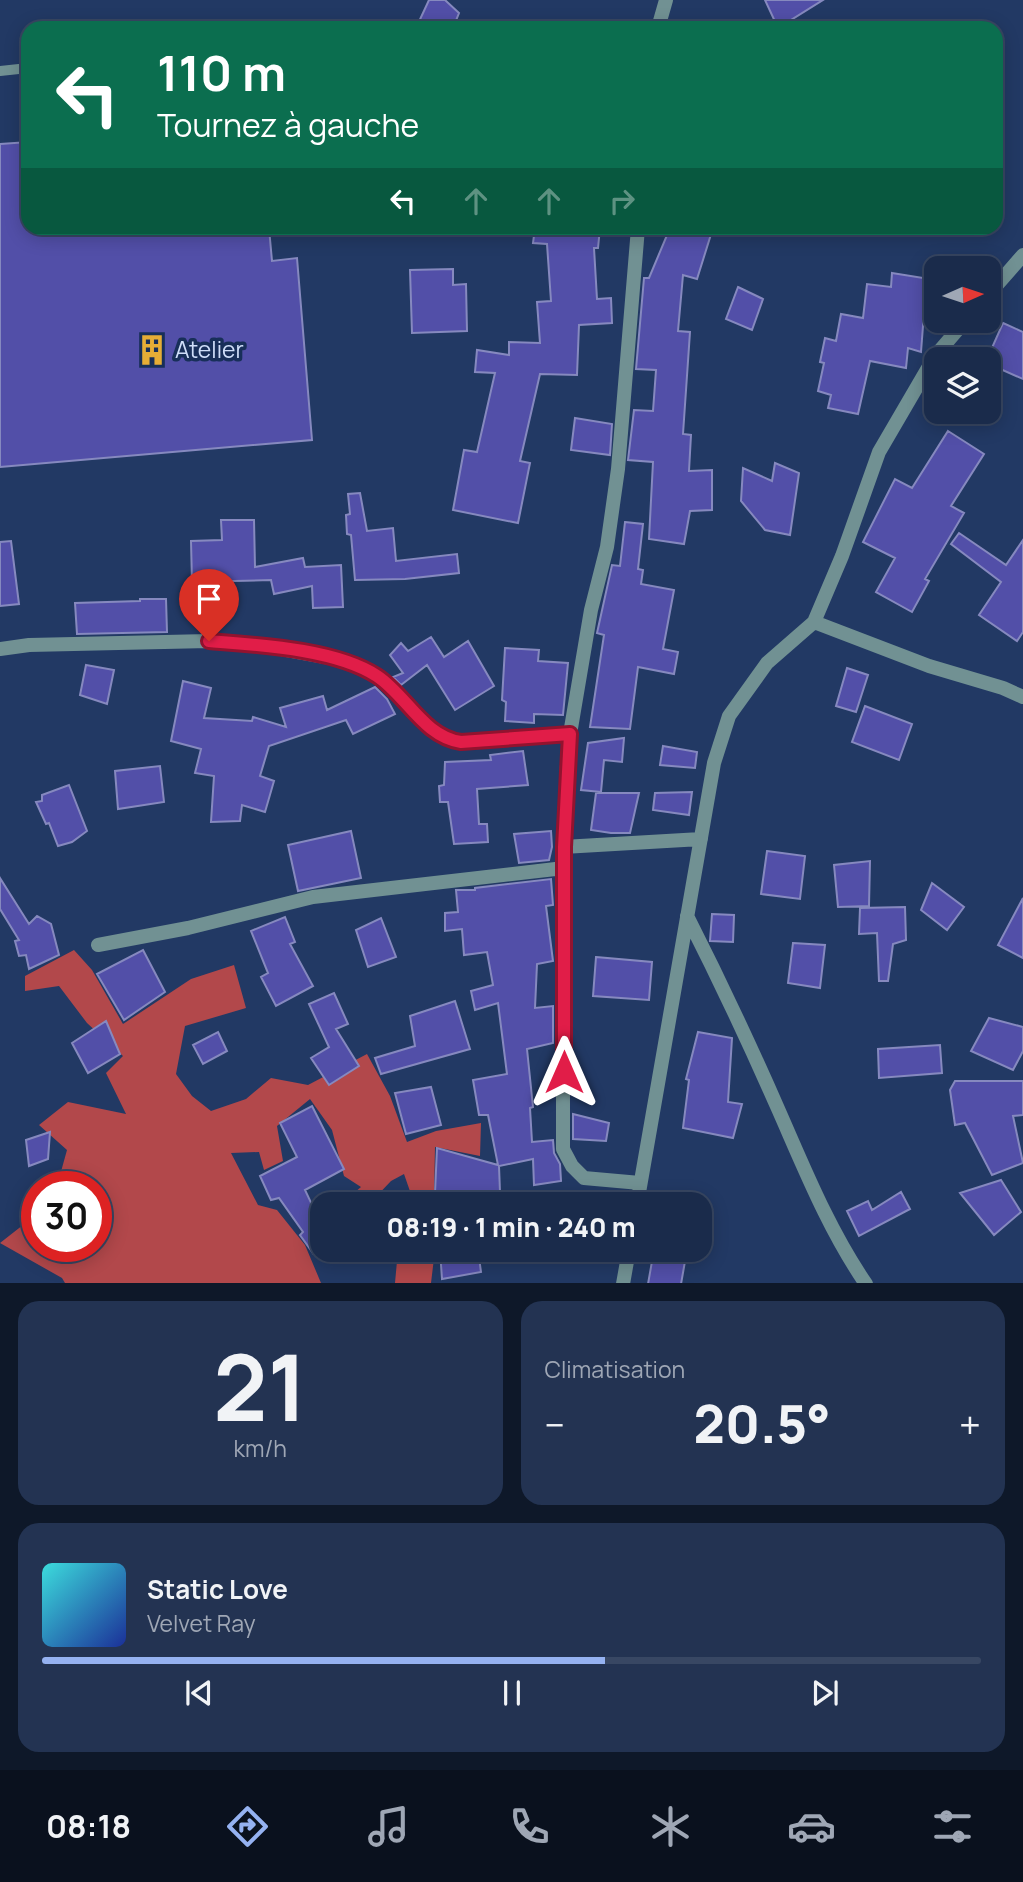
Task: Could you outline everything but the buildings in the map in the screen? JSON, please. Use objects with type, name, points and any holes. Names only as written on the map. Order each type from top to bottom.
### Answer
[{"type":"street","points":[[660,21],[666,0]]},
{"type":"street","points":[[637,235],[618,469],[607,547],[591,610],[570,734],[564,847],[563,1149],[572,1167],[584,1178],[640,1183]]},
{"type":"street","points":[[1001,280],[1023,255]]},
{"type":"street","points":[[638,1192],[714,763],[729,716],[767,663],[814,622],[842,556],[879,452],[935,356],[954,333]]},
{"type":"street","points":[[814,622],[929,666],[1003,688],[1023,697]]},
{"type":"street","points":[[0,649],[29,645],[209,641],[265,646],[348,661],[379,677],[435,731],[449,740],[461,742],[570,734]]},
{"type":"street","points":[[564,847],[701,839]]},
{"type":"street","points":[[98,945],[188,928],[313,897],[564,868]]},
{"type":"street","points":[[687,916],[729,999],[822,1210],[849,1260],[866,1283]]},
{"type":"street","points":[[623,1283],[627,1262]]},
{"type":"lane","points":[[0,71],[21,69]]},
{"type":"shaded area","points":[[74,950],[92,970],[123,1024],[191,979],[234,965],[246,1008],[185,1026],[176,1074],[192,1096],[211,1111],[246,1099],[271,1078],[308,1085],[367,1054],[390,1096],[407,1142],[436,1131],[481,1123],[480,1156],[435,1147],[434,1192],[410,1192],[404,1174],[391,1181],[381,1192],[355,1192],[361,1187],[344,1176],[332,1130],[310,1099],[277,1126],[283,1161],[264,1170],[259,1152],[231,1153],[258,1205],[277,1210],[305,1245],[321,1283],[65,1283],[62,1278],[34,1262],[112,1262],[112,1171],[61,1171],[67,1150],[39,1125],[68,1102],[126,1114],[106,1073],[123,1056],[87,1023],[59,986],[25,991],[25,976]]},
{"type":"shaded area","points":[[21,1227],[21,1255],[0,1243]]},
{"type":"shaded area","points":[[397,1262],[434,1262],[431,1283],[395,1283]]},
{"type":"place","name":"Atelier","points":[[152,350]]},
{"type":"route","points":[[209,641],[265,646],[348,661],[379,677],[435,731],[449,740],[461,742],[570,734],[564,847],[564,1072]]}]
